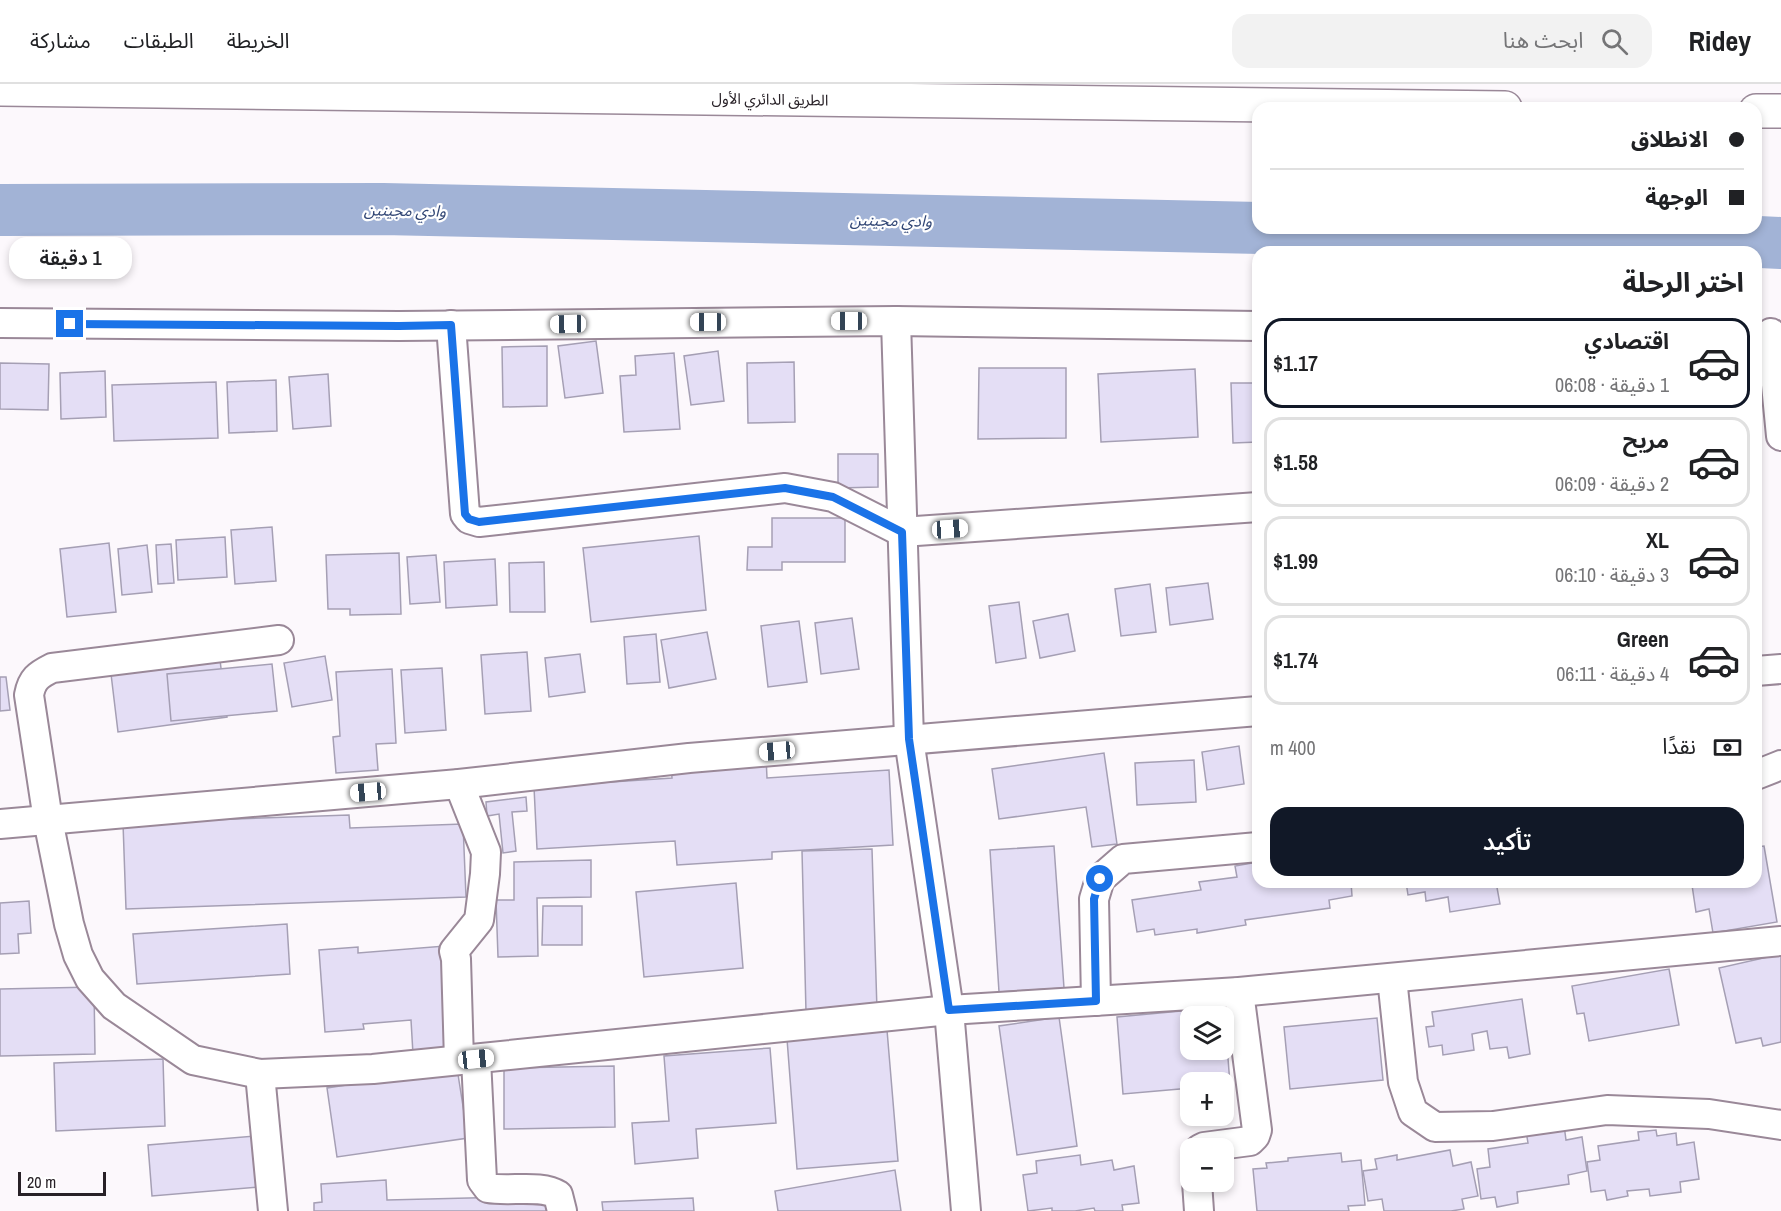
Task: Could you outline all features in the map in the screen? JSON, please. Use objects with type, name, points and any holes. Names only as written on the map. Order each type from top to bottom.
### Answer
[{"type":"highway","name":"الطريق الدائري الأول","points":[[0,89],[1252,105]]},
{"type":"highway","points":[[1762,111],[1781,111]]},
{"type":"street","points":[[896,321],[909,739],[949,1010],[966,1211]]},
{"type":"street","points":[[0,323],[399,326],[896,321],[1252,326]]},
{"type":"street","points":[[451,325],[465,514],[469,519],[479,522],[785,488],[833,497],[902,532],[1252,507]]},
{"type":"street","points":[[1770,333],[1781,436]]},
{"type":"street","points":[[279,640],[52,668],[37,675],[31,684],[29,695],[48,820],[69,924],[78,955],[90,980],[114,1006],[193,1060],[260,1074],[373,1069],[949,1010],[1239,992],[1781,941]]},
{"type":"street","points":[[1762,671],[1781,669]]},
{"type":"street","points":[[0,824],[459,784],[689,758],[1252,711]]},
{"type":"street","points":[[1762,773],[1781,765]]},
{"type":"street","points":[[459,784],[486,852],[484,890],[479,920],[454,951],[482,1180],[488,1188],[499,1190],[550,1190],[558,1195],[562,1211]]},
{"type":"street","points":[[1096,1001],[1094,899],[1100,879],[1123,859],[1252,848]]},
{"type":"street","points":[[1392,978],[1403,1082],[1413,1112],[1435,1127],[1493,1126],[1606,1110],[1709,1114],[1781,1125]]},
{"type":"street","points":[[1234,1143],[1250,1141],[1255,1137],[1257,1130],[1239,992]]},
{"type":"street","points":[[260,1074],[273,1211]]},
{"type":"street","points":[[1198,1192],[1199,1211]]},
{"type":"building","points":[[596,341],[603,393],[565,398],[558,346]]},
{"type":"building","points":[[547,346],[547,406],[503,407],[502,347]]},
{"type":"building","points":[[718,351],[724,401],[691,405],[684,356]]},
{"type":"building","points":[[674,353],[680,429],[624,432],[620,376],[636,375],[635,356]]},
{"type":"building","points":[[794,362],[795,422],[748,423],[747,363]]},
{"type":"building","points":[[0,363],[49,364],[48,410],[0,409]]},
{"type":"building","points":[[979,368],[1066,368],[1066,438],[978,439]]},
{"type":"building","points":[[1195,369],[1198,437],[1101,442],[1098,374]]},
{"type":"building","points":[[105,371],[106,417],[61,419],[60,373]]},
{"type":"building","points":[[328,374],[331,426],[293,429],[289,377]]},
{"type":"building","points":[[276,380],[277,431],[229,433],[227,382]]},
{"type":"building","points":[[216,382],[218,438],[114,441],[112,385]]},
{"type":"building","points":[[1231,383],[1252,383],[1252,442],[1233,443]]},
{"type":"building","points":[[838,454],[878,454],[878,487],[838,488]]},
{"type":"building","points":[[772,518],[845,518],[845,562],[782,562],[782,570],[747,570],[748,547],[772,547]]},
{"type":"building","points":[[272,527],[276,581],[235,584],[231,530]]},
{"type":"building","points":[[699,536],[706,610],[591,622],[583,548]]},
{"type":"building","points":[[225,537],[227,577],[178,580],[176,540]]},
{"type":"building","points":[[109,543],[116,612],[67,617],[60,549]]},
{"type":"building","points":[[171,544],[174,583],[158,584],[156,545]]},
{"type":"building","points":[[147,545],[152,592],[122,595],[118,549]]},
{"type":"building","points":[[399,553],[401,614],[350,615],[350,609],[328,609],[326,555]]},
{"type":"building","points":[[436,555],[440,602],[410,604],[407,557]]},
{"type":"building","points":[[495,559],[497,605],[446,608],[444,562]]},
{"type":"building","points":[[544,562],[545,612],[510,612],[509,563]]},
{"type":"building","points":[[1208,583],[1213,619],[1170,625],[1166,588]]},
{"type":"building","points":[[1150,584],[1156,632],[1121,636],[1115,589]]},
{"type":"building","points":[[1019,602],[1026,658],[996,663],[989,606]]},
{"type":"building","points":[[1068,614],[1075,651],[1040,658],[1033,621]]},
{"type":"building","points":[[852,618],[859,669],[821,674],[815,623]]},
{"type":"building","points":[[799,621],[807,682],[768,687],[761,626]]},
{"type":"building","points":[[707,632],[716,679],[669,688],[661,640]]},
{"type":"building","points":[[656,634],[660,682],[627,684],[624,637]]},
{"type":"building","points":[[527,652],[531,711],[485,714],[481,655]]},
{"type":"building","points":[[580,654],[585,692],[549,697],[545,658]]},
{"type":"building","points":[[325,656],[332,700],[292,707],[284,663]]},
{"type":"building","points":[[220,660],[227,717],[118,732],[111,674]]},
{"type":"building","points":[[272,664],[277,711],[171,721],[167,674]]},
{"type":"building","points":[[442,668],[446,730],[405,733],[401,670]]},
{"type":"building","points":[[392,669],[396,743],[376,744],[378,770],[336,773],[333,737],[340,736],[336,672]]},
{"type":"building","points":[[0,677],[6,677],[10,710],[0,711]]},
{"type":"building","points":[[1239,746],[1244,784],[1207,790],[1202,752]]},
{"type":"building","points":[[1104,753],[1117,844],[1092,847],[1086,807],[999,819],[992,769]]},
{"type":"building","points":[[766,757],[767,778],[889,770],[893,845],[772,852],[772,859],[677,865],[675,841],[537,849],[534,787],[672,778],[671,763]]},
{"type":"building","points":[[1194,760],[1196,802],[1137,805],[1135,763]]},
{"type":"building","points":[[526,797],[527,811],[512,812],[516,851],[503,853],[499,814],[487,816],[486,802]]},
{"type":"building","points":[[349,815],[350,828],[463,824],[466,897],[126,909],[123,823]]},
{"type":"building","points":[[1054,846],[1064,988],[999,992],[990,850]]},
{"type":"building","points":[[1762,846],[1764,846],[1777,922],[1713,933],[1709,909],[1696,912],[1692,888],[1762,888]]},
{"type":"building","points":[[872,849],[877,1010],[806,1012],[802,851]]},
{"type":"building","points":[[591,860],[591,897],[537,898],[538,956],[498,957],[496,900],[514,900],[514,862]]},
{"type":"building","points":[[1252,863],[1252,888],[1351,888],[1352,896],[1329,900],[1330,908],[1245,920],[1246,925],[1197,933],[1197,929],[1155,935],[1154,929],[1137,932],[1132,900],[1201,890],[1199,882],[1237,877],[1235,866]]},
{"type":"building","points":[[736,883],[743,968],[644,977],[636,892]]},
{"type":"building","points":[[1407,888],[1497,888],[1500,904],[1450,912],[1448,897],[1426,901],[1425,892],[1408,895]]},
{"type":"building","points":[[29,901],[31,933],[18,934],[19,953],[0,954],[0,903]]},
{"type":"building","points":[[543,906],[582,906],[582,945],[542,945]]},
{"type":"building","points":[[287,924],[290,974],[137,984],[133,934]]},
{"type":"building","points":[[445,946],[450,1051],[413,1054],[411,1020],[363,1024],[364,1029],[325,1032],[319,950],[358,947],[358,953]]},
{"type":"building","points":[[1781,954],[1781,1042],[1763,1046],[1761,1038],[1736,1043],[1719,968]]},
{"type":"building","points":[[1669,969],[1679,1025],[1589,1041],[1584,1013],[1577,1014],[1572,986]]},
{"type":"building","points":[[94,987],[95,1054],[0,1056],[0,989]]},
{"type":"building","points":[[1522,999],[1530,1054],[1509,1058],[1507,1047],[1490,1049],[1487,1031],[1472,1034],[1474,1050],[1443,1055],[1442,1045],[1429,1047],[1426,1027],[1434,1026],[1432,1012]]},
{"type":"building","points":[[1180,1011],[1180,1060],[1228,1060],[1229,1072],[1180,1072],[1180,1089],[1123,1094],[1117,1017]]},
{"type":"building","points":[[1059,1017],[1077,1146],[1017,1155],[999,1026]]},
{"type":"building","points":[[1377,1018],[1383,1080],[1290,1089],[1284,1027]]},
{"type":"building","points":[[887,1030],[898,1161],[797,1169],[787,1039]]},
{"type":"building","points":[[770,1048],[776,1123],[696,1129],[698,1158],[635,1164],[632,1123],[669,1121],[664,1056]]},
{"type":"building","points":[[163,1059],[165,1126],[56,1131],[54,1063]]},
{"type":"building","points":[[614,1066],[615,1127],[504,1129],[504,1068]]},
{"type":"building","points":[[457,1068],[468,1138],[337,1157],[327,1088]]},
{"type":"building","points":[[1564,1125],[1566,1140],[1582,1137],[1587,1171],[1568,1175],[1569,1184],[1517,1192],[1518,1203],[1497,1207],[1495,1197],[1481,1199],[1477,1169],[1490,1167],[1488,1149],[1528,1143],[1526,1131]]},
{"type":"building","points":[[1656,1130],[1657,1136],[1676,1133],[1677,1145],[1694,1142],[1699,1179],[1680,1182],[1681,1192],[1650,1196],[1649,1189],[1627,1191],[1628,1196],[1607,1200],[1605,1190],[1591,1192],[1587,1162],[1600,1160],[1598,1146],[1639,1140],[1638,1132]]},
{"type":"building","points":[[255,1136],[259,1187],[152,1196],[148,1145]]},
{"type":"building","points":[[1450,1150],[1453,1166],[1471,1162],[1478,1196],[1462,1199],[1464,1209],[1384,1211],[1382,1199],[1368,1201],[1363,1171],[1377,1169],[1375,1159],[1397,1155],[1397,1160]]},
{"type":"building","points":[[1341,1153],[1342,1162],[1361,1160],[1365,1205],[1348,1206],[1349,1211],[1257,1211],[1253,1169],[1267,1168],[1266,1163],[1288,1161],[1288,1158]]},
{"type":"building","points":[[1080,1155],[1081,1165],[1112,1160],[1114,1170],[1134,1166],[1139,1203],[1122,1205],[1123,1211],[1095,1211],[1094,1208],[1052,1211],[1052,1208],[1028,1211],[1023,1175],[1037,1173],[1036,1161]]},
{"type":"building","points":[[895,1170],[901,1211],[778,1211],[775,1191]]},
{"type":"building","points":[[386,1180],[387,1200],[547,1196],[547,1211],[314,1211],[314,1203],[322,1202],[321,1184]]},
{"type":"building","points":[[693,1198],[694,1211],[603,1211],[602,1202]]},
{"type":"waterway","name":"وادي مجينين","points":[[0,210],[383,209],[1252,228]]},
{"type":"waterway","name":"وادي مجينين","points":[[1541,234],[1781,243]]},
{"type":"route","points":[[70,324],[451,325],[465,514],[469,519],[479,522],[785,488],[833,497],[902,532],[909,739],[949,1010],[1096,1001],[1094,899],[1100,879]]}]
